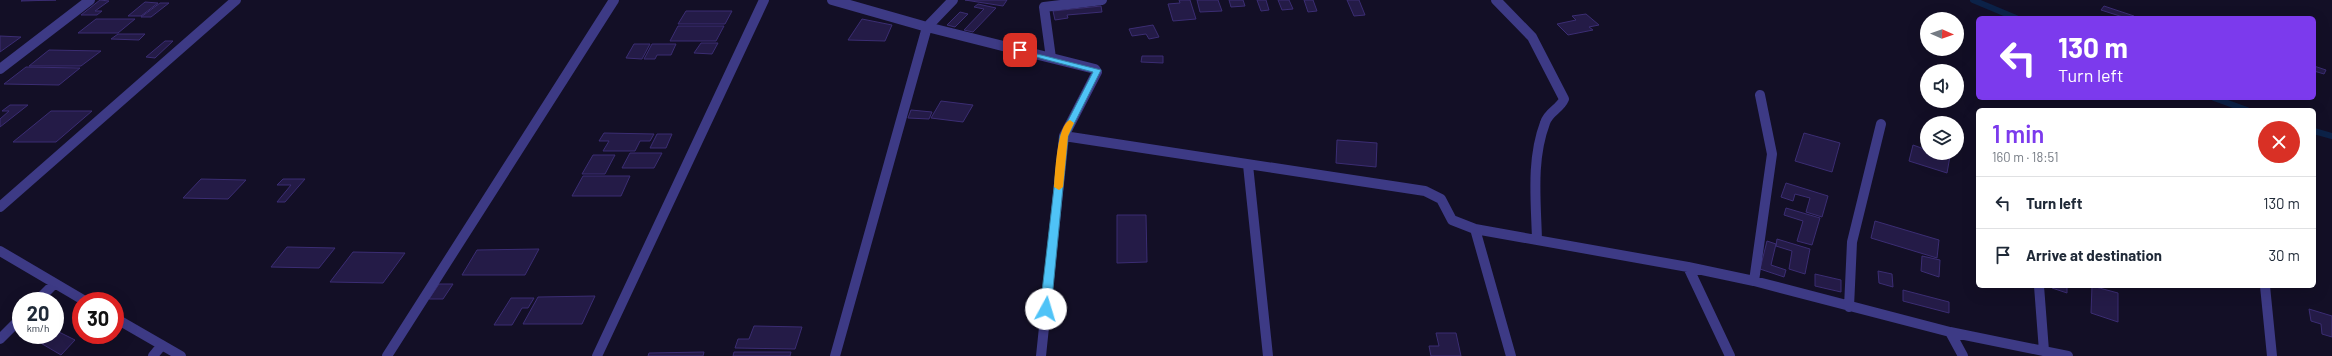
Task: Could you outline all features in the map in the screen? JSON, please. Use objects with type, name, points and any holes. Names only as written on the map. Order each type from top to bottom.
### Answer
[{"type":"street","points":[[0,69],[90,0]]},
{"type":"street","points":[[0,207],[236,0]]},
{"type":"street","points":[[386,356],[614,0]]},
{"type":"street","points":[[597,356],[764,0]]},
{"type":"street","points":[[832,0],[927,27],[1097,70],[1064,136],[1041,356]]},
{"type":"street","points":[[835,356],[927,27],[953,0]]},
{"type":"street","points":[[1051,58],[1044,7],[1102,0]]},
{"type":"street","points":[[1496,0],[1532,37],[1564,99],[1563,104],[1545,120],[1535,169],[1537,240]]},
{"type":"street","points":[[1754,281],[1772,154],[1760,96]]},
{"type":"street","points":[[1849,307],[1852,242],[1881,124]]},
{"type":"street","points":[[1064,136],[1424,191],[1441,199],[1452,220],[1475,229],[1688,267],[1754,281],[1849,307],[1950,332],[2068,356]]},
{"type":"street","points":[[1248,165],[1268,356]]},
{"type":"street","points":[[1475,229],[1511,356]]},
{"type":"street","points":[[0,251],[72,294]]},
{"type":"street","points":[[1688,267],[1730,356]]},
{"type":"street","points":[[46,292],[54,284]]},
{"type":"street","points":[[2039,288],[2044,351]]},
{"type":"street","points":[[2265,288],[2272,356]]},
{"type":"street","points":[[124,323],[181,356]]},
{"type":"street","points":[[0,339],[12,327]]},
{"type":"street","points":[[1950,332],[1963,356]]},
{"type":"street","points":[[153,356],[162,345]]},
{"type":"building","points":[[23,0],[56,0],[21,1]]},
{"type":"building","points":[[100,0],[109,1],[95,11],[102,11],[97,15],[81,15]]},
{"type":"building","points":[[965,0],[1007,0],[1003,6]]},
{"type":"building","points":[[1179,0],[1190,0],[1196,19],[1173,21],[1168,4],[1180,3]]},
{"type":"building","points":[[1197,0],[1218,0],[1222,11],[1200,12]]},
{"type":"building","points":[[1229,0],[1243,0],[1245,6],[1231,7]]},
{"type":"building","points":[[1257,0],[1266,0],[1269,10],[1261,11]]},
{"type":"building","points":[[1278,0],[1289,0],[1293,9],[1282,10]]},
{"type":"building","points":[[1304,0],[1313,0],[1317,11],[1308,12]]},
{"type":"building","points":[[1347,0],[1359,0],[1365,15],[1354,16]]},
{"type":"building","points":[[145,2],[158,3],[141,16],[128,16]]},
{"type":"building","points":[[160,3],[169,3],[151,17],[141,17]]},
{"type":"building","points":[[978,4],[996,8],[973,32],[964,30],[984,9],[974,7]]},
{"type":"building","points":[[1101,6],[1102,12],[1067,15],[1068,18],[1055,20],[1053,11]]},
{"type":"building","points":[[2104,6],[2134,16],[2120,16],[2101,10]]},
{"type":"building","points":[[686,11],[732,11],[725,24],[678,24]]},
{"type":"building","points":[[960,12],[968,14],[955,27],[947,25]]},
{"type":"building","points":[[1586,14],[1599,25],[1589,27],[1593,30],[1568,35],[1557,24],[1576,20],[1572,16]]},
{"type":"building","points":[[96,19],[135,19],[118,33],[78,33]]},
{"type":"building","points":[[862,19],[892,25],[885,41],[848,40]]},
{"type":"building","points":[[1153,25],[1159,37],[1149,39],[1146,34],[1132,36],[1129,29]]},
{"type":"building","points":[[678,26],[724,26],[716,41],[670,41]]},
{"type":"building","points":[[118,34],[145,34],[139,40],[111,39]]},
{"type":"building","points":[[0,36],[21,37],[0,52]]},
{"type":"building","points":[[165,41],[173,41],[155,58],[146,57]]},
{"type":"building","points":[[701,43],[718,43],[712,54],[694,53]]},
{"type":"building","points":[[634,44],[650,44],[642,59],[626,58]]},
{"type":"building","points":[[652,44],[676,44],[671,55],[657,55],[655,59],[644,59]]},
{"type":"building","points":[[49,50],[101,51],[81,66],[29,66]]},
{"type":"building","points":[[1142,56],[1163,56],[1163,63],[1141,62]]},
{"type":"building","points":[[26,67],[80,68],[59,85],[4,84]]},
{"type":"building","points":[[2316,67],[2326,70],[2324,74],[2316,72]]},
{"type":"building","points":[[941,101],[973,105],[963,122],[931,118]]},
{"type":"building","points":[[10,105],[28,105],[0,127],[0,119],[9,111],[2,111]]},
{"type":"building","points":[[911,110],[932,112],[929,119],[908,118]]},
{"type":"building","points":[[51,111],[92,111],[56,142],[13,142]]},
{"type":"building","points":[[604,133],[654,134],[650,141],[640,141],[635,151],[603,151],[609,141],[599,141]]},
{"type":"building","points":[[1804,133],[1840,143],[1832,172],[1795,161]]},
{"type":"building","points":[[657,134],[672,134],[666,148],[650,148]]},
{"type":"building","points":[[1337,140],[1377,143],[1376,167],[1336,163]]},
{"type":"building","points":[[1913,145],[1920,148],[1920,160],[1949,160],[1947,173],[1909,161]]},
{"type":"building","points":[[630,153],[662,153],[654,168],[622,168]]},
{"type":"building","points":[[593,155],[615,155],[605,174],[582,174]]},
{"type":"building","points":[[583,176],[630,176],[621,196],[572,196]]},
{"type":"building","points":[[201,179],[246,180],[228,199],[183,198]]},
{"type":"building","points":[[283,179],[305,179],[285,202],[277,202],[291,185],[277,185]]},
{"type":"building","points":[[1786,183],[1828,196],[1822,217],[1806,212],[1810,198],[1795,194],[1793,201],[1781,197]]},
{"type":"building","points":[[1786,208],[1820,218],[1812,245],[1797,241],[1803,221],[1784,215]]},
{"type":"building","points":[[1117,215],[1146,215],[1147,262],[1117,263]]},
{"type":"building","points":[[1875,221],[1939,240],[1937,258],[1871,238]]},
{"type":"building","points":[[1777,239],[1810,249],[1805,274],[1789,269],[1792,251],[1776,246]]},
{"type":"building","points":[[1767,241],[1776,244],[1771,265],[1786,270],[1784,277],[1760,269]]},
{"type":"building","points":[[287,247],[335,248],[319,268],[271,267]]},
{"type":"building","points":[[539,249],[525,275],[462,275],[477,250]]},
{"type":"building","points":[[353,252],[405,253],[383,283],[330,282]]},
{"type":"building","points":[[1922,256],[1940,260],[1939,277],[1921,271]]},
{"type":"building","points":[[1878,271],[1892,274],[1893,287],[1879,283]]},
{"type":"building","points":[[1815,274],[1841,280],[1841,292],[1815,286]]},
{"type":"building","points":[[439,284],[453,284],[443,299],[429,299]]},
{"type":"building","points":[[2052,288],[2067,288],[2067,293]]},
{"type":"building","points":[[2092,288],[2099,288],[2118,293],[2118,322],[2091,313]]},
{"type":"building","points":[[1903,290],[1949,302],[1949,313],[1903,301]]},
{"type":"building","points":[[595,296],[582,324],[523,324],[538,297]]},
{"type":"building","points":[[511,298],[534,298],[528,308],[522,308],[512,325],[494,325]]},
{"type":"building","points":[[2309,309],[2332,316],[2332,337],[2322,334],[2321,324],[2311,321]]},
{"type":"building","points":[[754,326],[802,327],[795,349],[735,348],[738,339],[749,339]]},
{"type":"building","points":[[1436,333],[1456,333],[1461,356],[1431,356],[1429,346],[1439,346]]},
{"type":"building","points":[[64,334],[72,338],[72,343],[61,355],[42,344],[64,344]]},
{"type":"building","points":[[704,352],[703,356],[648,356],[649,353]]},
{"type":"building","points":[[734,352],[791,352],[790,356],[733,356]]},
{"type":"waterway","points":[[1973,0],[2011,16]]},
{"type":"waterway","points":[[2220,100],[2242,108]]},
{"type":"waterway","points":[[2316,132],[2332,136]]},
{"type":"slow traffic","points":[[1059,187],[1064,136],[1070,123]]},
{"type":"route","points":[[1020,50],[1097,70],[1064,136],[1046,309]]}]
